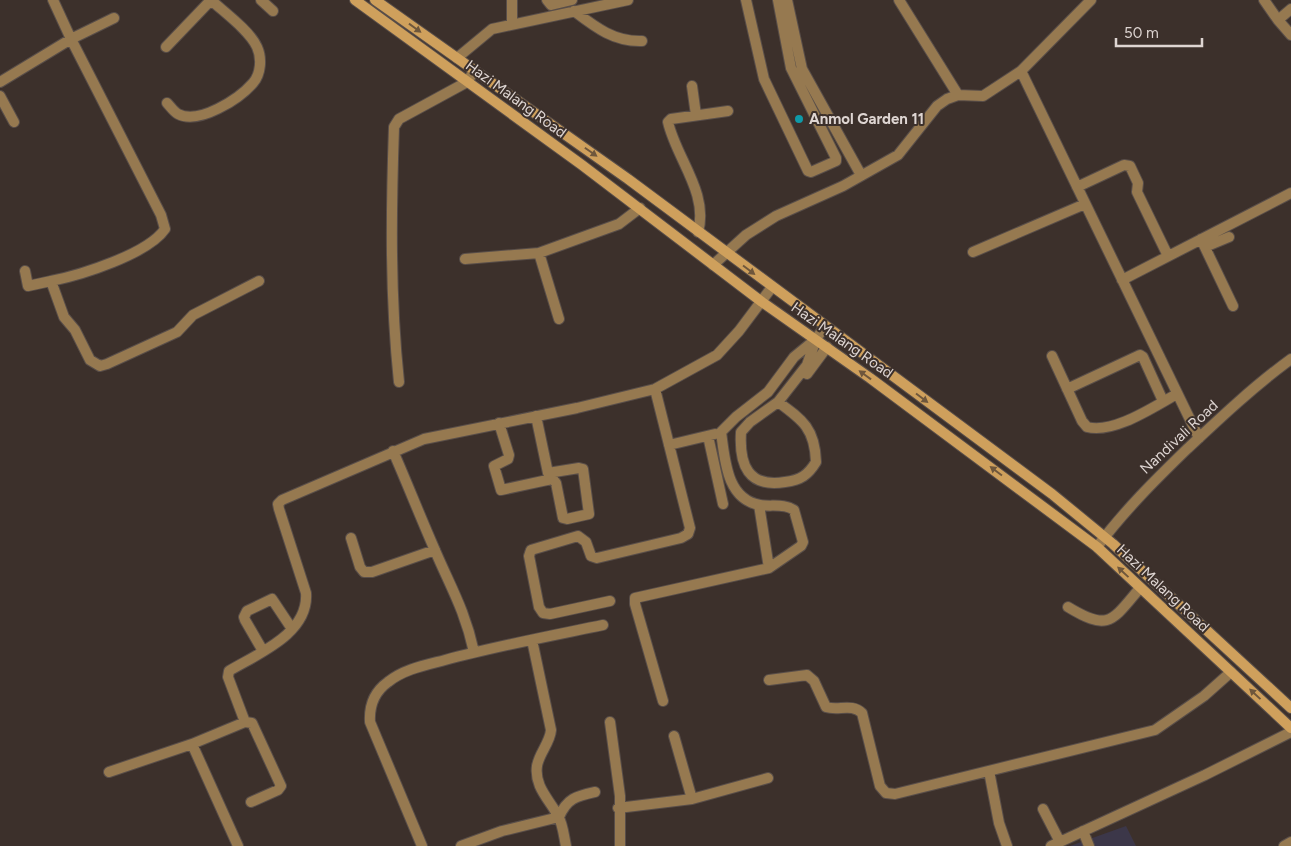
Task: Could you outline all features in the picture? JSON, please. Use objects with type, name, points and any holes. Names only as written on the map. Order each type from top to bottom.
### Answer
[{"type":"main road","name":"Hazi Malang Road","points":[[355,0],[640,208],[762,302],[827,347],[1096,547],[1291,728]]},
{"type":"main road","name":"Hazi Malang Road","points":[[375,0],[628,179],[950,418],[1104,537],[1291,708]]},
{"type":"main road","points":[[940,430],[950,418]]},
{"type":"street","points":[[25,271],[28,286],[71,277],[141,249],[158,238],[165,229],[161,214],[71,39],[54,0]]},
{"type":"street","points":[[166,47],[211,0],[255,42],[260,56],[258,75],[253,83],[239,94],[204,115],[192,117],[178,114],[167,103]]},
{"type":"street","points":[[261,0],[273,11]]},
{"type":"street","points":[[512,0],[512,24]]},
{"type":"street","points":[[547,0],[551,5],[572,0]]},
{"type":"street","points":[[457,58],[492,29],[574,11],[586,4],[628,0]]},
{"type":"street","points":[[746,0],[764,79],[810,172],[836,161],[814,103],[800,75],[791,68],[792,47],[788,26],[787,0]]},
{"type":"street","points":[[778,0],[788,26]]},
{"type":"street","points":[[899,0],[958,95]]},
{"type":"street","points":[[713,264],[746,235],[776,216],[843,186],[898,154],[937,106],[958,95],[984,96],[1021,71],[1091,0]]},
{"type":"street","points":[[1264,0],[1291,34]]},
{"type":"street","points":[[1278,20],[1291,9]]},
{"type":"street","points":[[574,11],[613,38],[628,42],[642,41]]},
{"type":"street","points":[[0,82],[71,39],[114,18]]},
{"type":"street","points":[[399,382],[394,329],[391,228],[394,127],[399,119],[467,82],[474,71]]},
{"type":"street","points":[[1021,71],[1199,438]]},
{"type":"street","points":[[692,86],[696,115]]},
{"type":"street","points":[[0,96],[14,122]]},
{"type":"street","points":[[814,103],[835,130],[861,175]]},
{"type":"street","points":[[698,232],[702,220],[696,192],[668,122],[671,119],[728,111]]},
{"type":"street","points":[[825,135],[835,130]]},
{"type":"street","points":[[1077,187],[1124,165],[1130,166],[1138,183],[1137,192],[1168,256]]},
{"type":"street","points":[[1203,243],[1291,193]]},
{"type":"street","points":[[973,252],[1085,204]]},
{"type":"street","points":[[465,259],[539,253],[619,224],[640,208]]},
{"type":"street","points":[[1122,280],[1168,256],[1203,243],[1229,237]]},
{"type":"street","points":[[1203,243],[1234,306]]},
{"type":"street","points":[[539,253],[559,319]]},
{"type":"street","points":[[51,281],[64,317],[75,330],[90,360],[100,366],[177,332],[193,315],[259,281]]},
{"type":"street","points":[[245,722],[227,674],[228,671],[282,640],[303,612],[307,602],[306,593],[278,504],[282,500],[424,439],[655,389],[717,355],[762,302],[772,287]]},
{"type":"street","points":[[669,445],[721,432],[736,417],[768,392],[794,358],[816,339],[825,326]]},
{"type":"street","points":[[778,402],[804,422],[812,433],[816,462],[807,474],[797,480],[766,484],[757,481],[745,465],[740,432],[750,422],[778,402],[807,365],[816,339]]},
{"type":"street","points":[[805,377],[827,347]]},
{"type":"street","points":[[1067,389],[1140,355],[1143,357],[1163,401]]},
{"type":"street","points":[[1052,356],[1086,426],[1104,428],[1116,425],[1177,394]]},
{"type":"street","name":"Nandivali Road","points":[[1096,547],[1144,490],[1253,389],[1291,359]]},
{"type":"street","points":[[610,601],[550,614],[543,613],[539,608],[529,556],[531,550],[578,536],[586,542],[591,556],[597,558],[681,538],[688,534],[690,528],[655,389]]},
{"type":"street","points":[[499,423],[509,455],[508,459],[494,466],[501,490],[550,476],[579,468],[583,469],[589,514],[564,519],[556,483],[550,476],[536,416]]},
{"type":"street","points":[[663,701],[634,604],[635,598],[769,568],[801,546],[803,538],[794,510],[785,506],[759,505],[744,498],[732,485],[721,432]]},
{"type":"street","points":[[708,436],[723,504]]},
{"type":"street","points":[[393,451],[467,621],[474,652]]},
{"type":"street","points":[[759,505],[769,568]]},
{"type":"street","points":[[351,538],[360,567],[364,572],[372,572],[435,550]]},
{"type":"street","points":[[1068,607],[1088,619],[1104,621],[1118,613],[1140,588]]},
{"type":"street","points":[[263,651],[245,620],[244,617],[247,611],[272,599],[292,628]]},
{"type":"street","points":[[422,846],[370,722],[369,708],[376,694],[388,682],[402,673],[474,652],[602,625]]},
{"type":"street","points":[[532,640],[551,730],[551,737],[540,755],[536,772],[544,797],[559,817],[566,846]]},
{"type":"street","points":[[769,680],[807,675],[814,681],[826,707],[834,710],[851,707],[858,709],[862,713],[880,786],[886,793],[895,794],[1156,730],[1204,696],[1231,672]]},
{"type":"street","points":[[108,772],[192,744],[245,722],[253,725],[281,786],[278,790],[252,802]]},
{"type":"street","points":[[610,722],[620,796],[618,808],[620,846]]},
{"type":"street","points":[[1042,809],[1056,845],[1291,732]]},
{"type":"street","points":[[674,736],[692,799]]},
{"type":"street","points":[[192,744],[238,846]]},
{"type":"street","points":[[989,771],[999,823],[1007,846]]},
{"type":"street","points":[[618,808],[692,799],[768,778]]},
{"type":"street","points":[[460,846],[502,831],[559,817],[569,800],[576,795],[596,792]]},
{"type":"street","points":[[1083,831],[1089,846]]},
{"type":"street","points":[[1284,846],[1291,842]]},
{"type":"shaded area","points":[[1126,826],[1136,846],[1070,846]]},
{"type":"place","name":"Anmol Garden 11","points":[[799,119]]}]
